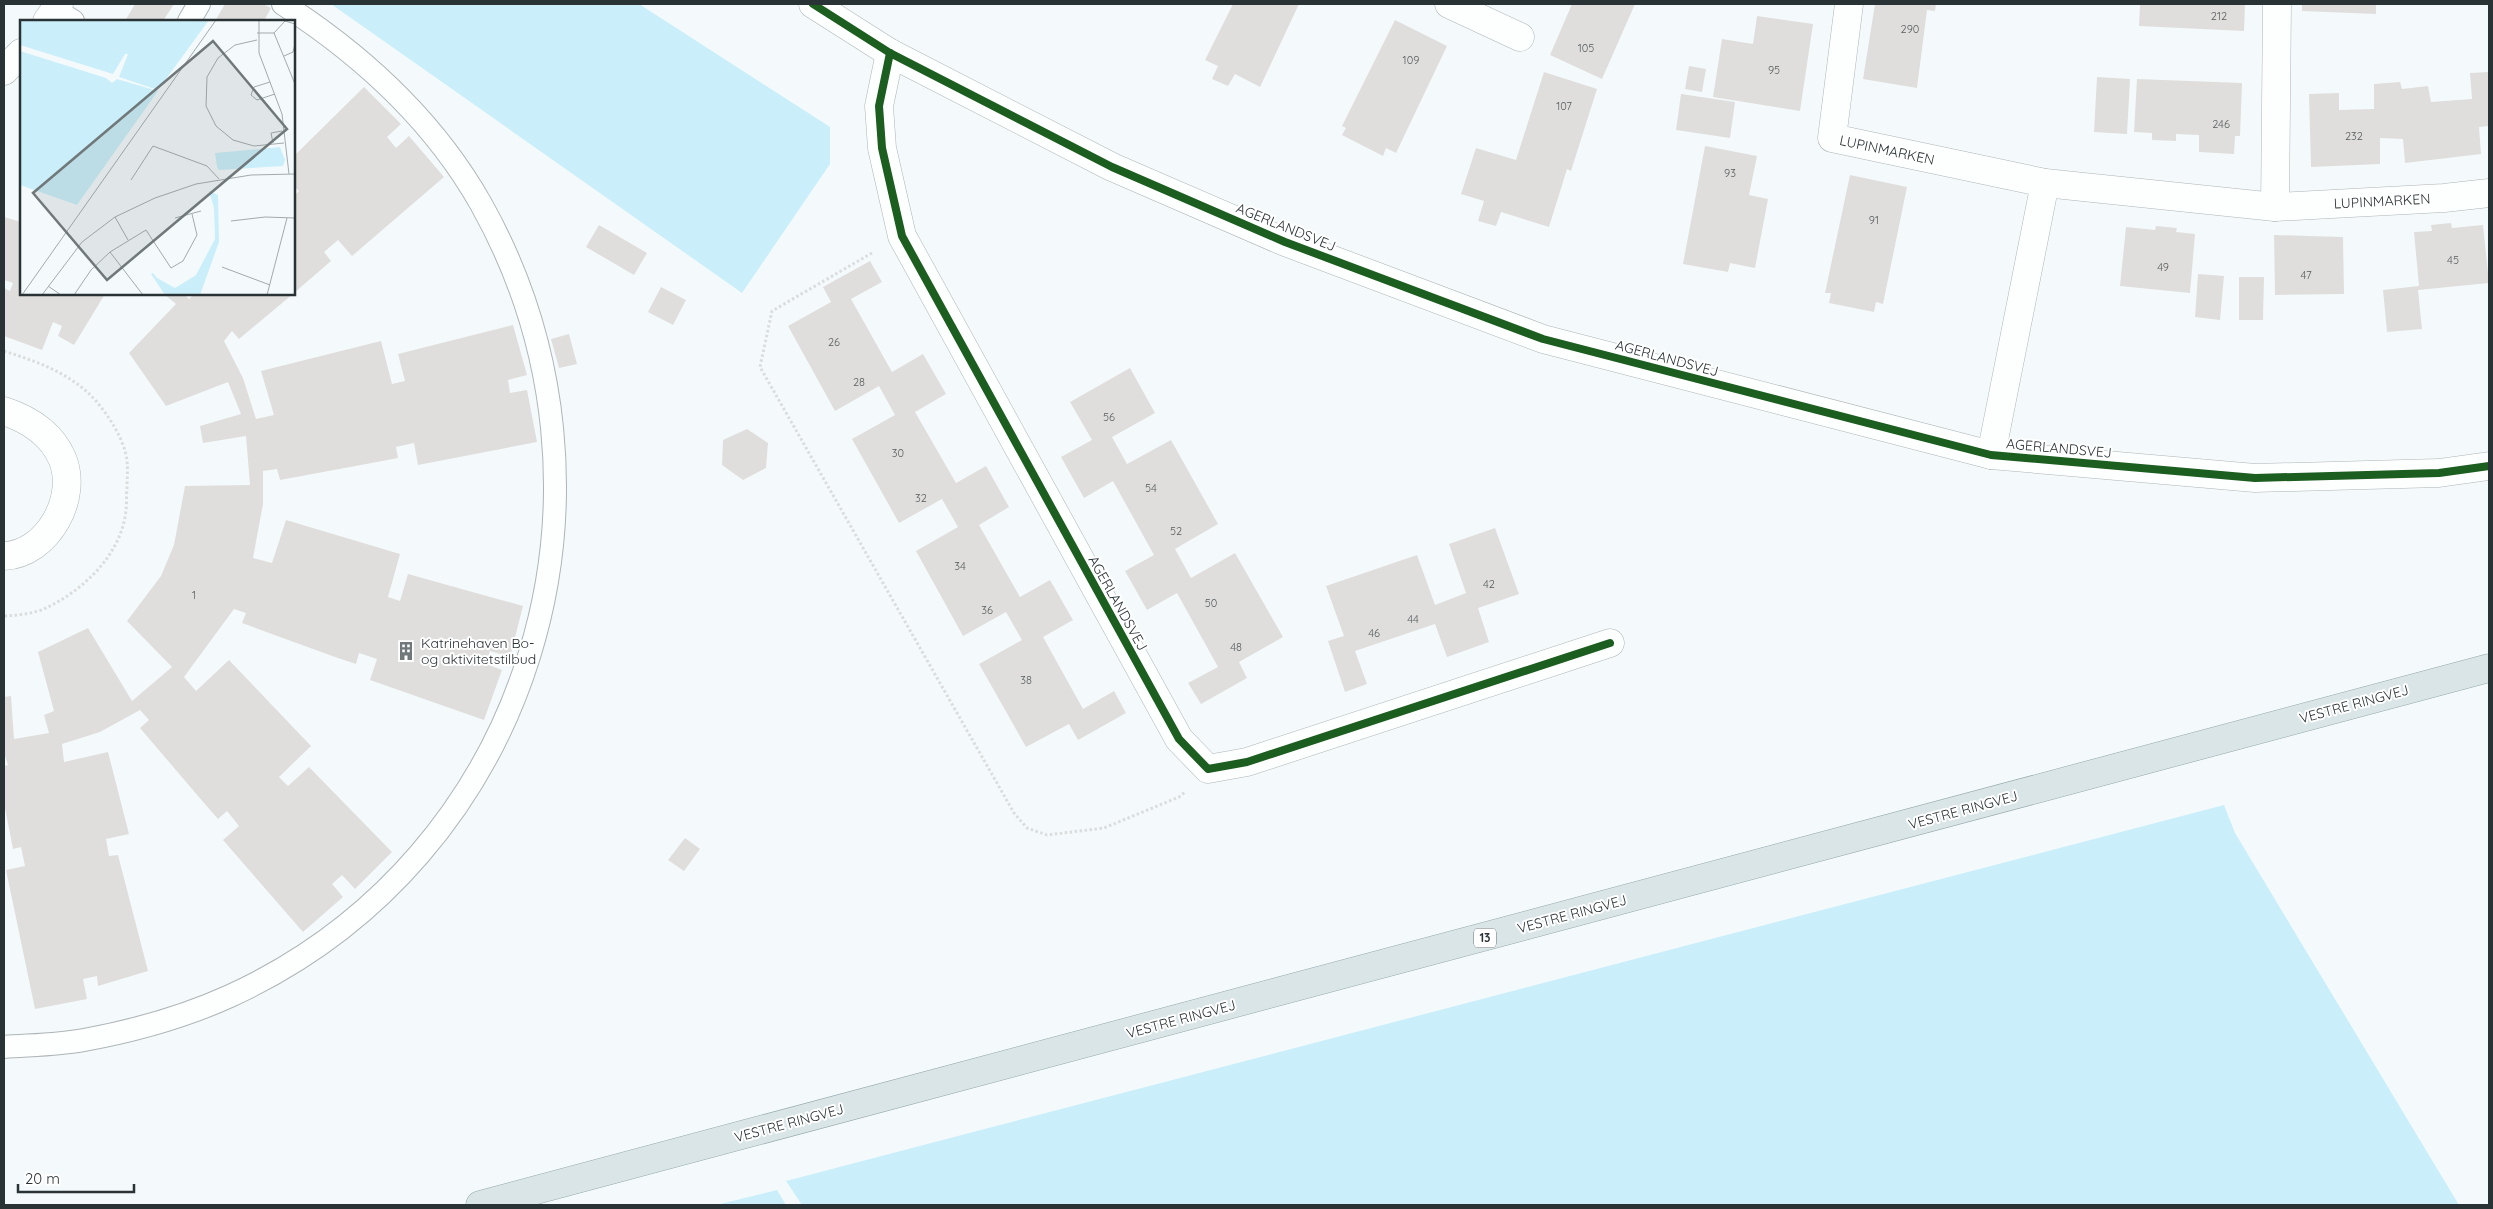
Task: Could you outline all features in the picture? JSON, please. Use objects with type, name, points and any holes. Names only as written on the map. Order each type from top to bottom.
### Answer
[{"type":"main road","name":"VESTRE RINGVEJ","points":[[480,1205],[2489,668]]},
{"type":"street","name":"AGERLANDSVEJ","points":[[813,4],[890,53],[1112,167],[1285,242],[1543,339],[1991,455],[2255,478],[2439,473],[2489,466]]},
{"type":"street","points":[[1449,4],[1520,37]]},
{"type":"street","name":"LUPINMARKEN","points":[[1849,4],[1832,138],[2045,183],[2275,207],[2444,198],[2489,193]]},
{"type":"street","points":[[2275,207],[2277,4]]},
{"type":"street","name":"AGERLANDSVEJ","points":[[890,53],[879,106],[882,148],[902,236],[1179,739],[1208,769]]},
{"type":"street","points":[[4,71],[20,54]]},
{"type":"street","points":[[1991,455],[2045,183]]},
{"type":"street","points":[[4,411],[19,416],[45,433],[62,459],[67,489],[58,519],[39,542],[11,556],[4,556]]},
{"type":"street","points":[[1208,769],[1247,762],[1610,643]]},
{"type":"lane","points":[[190,20],[199,4]]},
{"type":"lane","points":[[4,1047],[81,1041],[157,1024],[230,996],[306,953],[360,912],[416,858],[464,796],[502,728],[531,655],[549,580],[556,502],[553,424],[539,348],[515,273],[480,203],[436,138],[384,81],[324,31],[283,4]]},
{"type":"path","points":[[902,236],[772,311],[760,367],[1014,812],[1027,828],[1047,835],[1104,828],[1179,797],[1208,769]]},
{"type":"shaded area","points":[[331,4],[639,4],[830,127],[830,164],[742,293]]},
{"type":"shaded area","points":[[2224,805],[2235,833],[2459,1205],[802,1205],[786,1181]]},
{"type":"shaded area","points":[[777,1190],[786,1205],[716,1205]]},
{"type":"building","points":[[135,4],[174,4],[164,20],[126,20]]},
{"type":"building","points":[[225,4],[263,4],[271,8],[265,20],[216,20]]},
{"type":"building","points":[[1233,4],[1299,4],[1260,87],[1235,74],[1228,86],[1212,79],[1218,66],[1205,60]]},
{"type":"building","points":[[1572,4],[1635,4],[1602,79],[1550,55]]},
{"type":"building","points":[[1875,4],[1936,4],[1935,11],[1927,10],[1917,88],[1863,79]]},
{"type":"building","points":[[2140,4],[2245,4],[2244,31],[2139,26]]},
{"type":"building","points":[[2302,4],[2376,4],[2376,14],[2302,11]]},
{"type":"building","points":[[1757,16],[1813,24],[1800,111],[1713,97],[1722,39],[1753,44]]},
{"type":"building","points":[[1395,20],[1447,46],[1396,153],[1386,148],[1383,156],[1342,135],[1346,128],[1342,126]]},
{"type":"building","points":[[1689,66],[1706,69],[1702,92],[1685,89]]},
{"type":"building","points":[[1544,72],[1597,89],[1571,171],[1567,169],[1549,227],[1501,212],[1496,226],[1478,221],[1484,201],[1461,194],[1476,148],[1516,160]]},
{"type":"building","points":[[2489,72],[2489,126],[2479,127],[2481,154],[2405,163],[2403,139],[2380,138],[2380,164],[2311,167],[2309,94],[2339,93],[2339,110],[2374,109],[2374,84],[2400,82],[2402,89],[2428,86],[2431,102],[2472,99],[2470,73]]},
{"type":"building","points":[[2097,77],[2130,79],[2127,134],[2094,132]]},
{"type":"building","points":[[2137,79],[2242,83],[2240,136],[2235,136],[2234,154],[2199,152],[2199,135],[2176,134],[2176,141],[2152,140],[2152,133],[2134,132]]},
{"type":"building","points":[[364,87],[401,124],[387,137],[396,148],[409,136],[444,177],[352,256],[338,240],[324,252],[331,261],[295,292],[295,195],[299,191],[295,187],[295,155]]},
{"type":"building","points":[[1681,94],[1735,102],[1730,138],[1676,130]]},
{"type":"building","points":[[1705,146],[1757,156],[1749,195],[1768,199],[1755,268],[1730,263],[1728,272],[1683,264]]},
{"type":"building","points":[[1850,175],[1907,187],[1883,304],[1876,302],[1874,312],[1829,303],[1831,293],[1825,293]]},
{"type":"building","points":[[4,217],[20,222],[20,295],[104,295],[74,345],[58,336],[62,326],[53,322],[42,350],[4,336],[4,288],[10,291],[13,283],[4,280]]},
{"type":"building","points":[[2451,223],[2452,228],[2483,225],[2489,283],[2418,290],[2422,329],[2387,332],[2383,290],[2419,286],[2414,232],[2432,231],[2431,225]]},
{"type":"building","points":[[599,225],[647,253],[634,275],[586,247]]},
{"type":"building","points":[[2156,226],[2177,228],[2176,232],[2195,234],[2190,293],[2120,286],[2126,227],[2155,230]]},
{"type":"building","points":[[2274,235],[2343,237],[2344,294],[2275,295]]},
{"type":"building","points":[[870,261],[882,282],[851,299],[892,372],[923,354],[946,394],[915,412],[956,483],[986,466],[1009,507],[979,525],[1020,597],[1050,580],[1073,620],[1043,637],[1083,709],[1114,691],[1126,713],[1078,740],[1069,724],[1026,747],[979,664],[1022,640],[1006,612],[963,636],[916,551],[958,527],[942,499],[899,523],[852,439],[895,415],[879,386],[835,411],[788,326],[831,302],[823,287]]},
{"type":"building","points":[[2198,274],[2224,276],[2220,320],[2195,317]]},
{"type":"building","points":[[2239,277],[2264,277],[2263,320],[2239,320]]},
{"type":"building","points":[[661,287],[686,300],[673,325],[648,312]]},
{"type":"building","name":"Katrinehaven Bo- og aktivitetstilbud","points":[[165,295],[185,295],[189,299],[193,295],[292,295],[239,339],[232,331],[224,341],[243,378],[256,419],[274,415],[261,371],[381,341],[392,384],[405,381],[398,354],[513,325],[527,375],[508,380],[510,393],[527,390],[537,442],[418,465],[414,443],[396,447],[398,458],[280,480],[277,469],[263,471],[263,504],[253,558],[272,563],[286,520],[400,554],[388,597],[400,601],[408,574],[523,606],[510,657],[490,651],[486,664],[502,670],[484,720],[370,680],[377,659],[359,653],[356,664],[335,657],[242,623],[246,613],[234,609],[184,677],[196,691],[229,660],[311,746],[279,777],[288,786],[309,767],[392,852],[355,889],[342,875],[332,884],[343,897],[303,932],[223,840],[239,826],[227,811],[218,819],[204,803],[140,728],[149,720],[140,710],[100,732],[62,744],[64,762],[108,752],[129,834],[106,839],[109,856],[118,855],[148,971],[98,986],[97,976],[83,979],[87,999],[35,1009],[6,870],[25,866],[21,847],[13,849],[4,803],[4,766],[8,765],[4,753],[4,697],[11,696],[14,739],[49,733],[44,715],[54,711],[38,652],[88,628],[132,701],[172,667],[127,621],[161,576],[174,545],[185,486],[250,485],[246,436],[203,443],[200,426],[241,414],[228,382],[166,406],[129,353],[176,304]]},
{"type":"building","points":[[569,334],[577,364],[559,368],[551,339]]},
{"type":"building","points":[[1130,368],[1155,413],[1112,437],[1127,464],[1171,440],[1218,524],[1175,549],[1191,578],[1235,553],[1283,637],[1239,662],[1247,678],[1201,704],[1188,683],[1218,667],[1177,593],[1147,610],[1125,571],[1154,555],[1113,481],[1084,498],[1061,457],[1092,440],[1070,402]]},
{"type":"building","points":[[747,429],[768,443],[766,468],[743,480],[722,465],[723,440]]},
{"type":"building","points":[[1495,528],[1519,594],[1478,608],[1489,642],[1447,657],[1435,624],[1355,651],[1367,684],[1345,692],[1328,641],[1344,636],[1326,586],[1417,555],[1435,605],[1466,593],[1449,544]]},
{"type":"building","points":[[685,838],[700,849],[684,871],[668,860]]},
{"type":"cycle path","points":[[813,4],[890,53],[1112,167],[1285,242],[1543,339],[1991,455],[2255,478],[2439,473],[2489,466]]},
{"type":"cycle path","points":[[890,53],[879,106],[882,148],[902,236],[1179,739],[1208,769],[1247,762],[1610,643]]},
{"type":"place","name":"Katrinehaven Bo- og aktivitetstilbud","points":[[406,651]]}]
